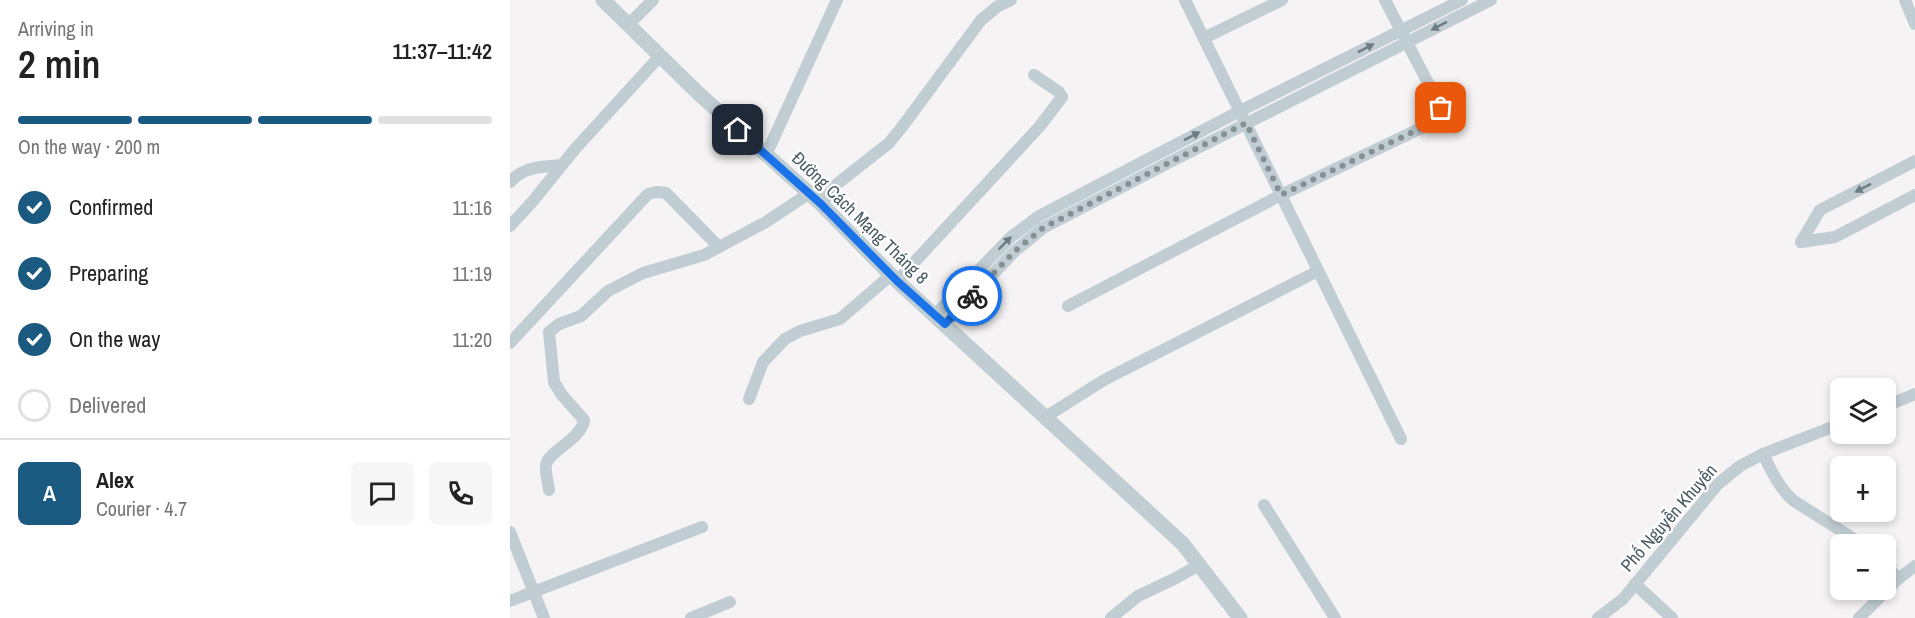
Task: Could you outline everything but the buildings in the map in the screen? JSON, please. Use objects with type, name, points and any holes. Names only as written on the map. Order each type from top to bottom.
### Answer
[{"type":"street","name":"Đường Cách Mạng Tháng 8","points":[[603,0],[660,56],[821,204],[894,278],[1183,544],[1240,618]]},
{"type":"street","points":[[629,24],[653,0]]},
{"type":"street","points":[[766,155],[837,0]]},
{"type":"street","points":[[821,204],[837,184],[889,142],[902,128],[981,20],[998,6],[1011,0]]},
{"type":"street","points":[[1185,0],[1401,439]]},
{"type":"street","points":[[1204,38],[1282,0]]},
{"type":"street","points":[[1068,306],[1281,195],[1438,120],[1441,108],[1385,0]]},
{"type":"street","points":[[940,320],[1043,228],[1240,111],[1462,0]]},
{"type":"street","points":[[1905,0],[1915,24]]},
{"type":"street","points":[[1171,154],[1246,123],[1487,1]]},
{"type":"street","points":[[510,226],[660,56]]},
{"type":"street","points":[[749,399],[763,362],[785,339],[800,331],[840,319],[894,278],[1040,126],[1062,95],[1034,75]]},
{"type":"street","points":[[1915,161],[1820,210],[1801,242],[1835,237],[1915,195]]},
{"type":"street","points":[[510,182],[522,171],[528,169],[562,165]]},
{"type":"street","points":[[510,343],[648,194],[666,193],[718,247]]},
{"type":"street","points":[[549,489],[546,470],[548,460],[579,432],[584,420],[554,382],[549,332],[559,324],[581,316],[608,291],[653,270],[693,260],[766,222],[808,194]]},
{"type":"street","points":[[1044,418],[1104,380],[1318,271]]},
{"type":"street","points":[[1896,402],[1915,394]]},
{"type":"street","name":"Phố Nguyễn Khuyến","points":[[1598,618],[1623,599],[1718,484],[1740,466],[1763,454],[1830,427]]},
{"type":"street","points":[[1763,454],[1776,482],[1784,492],[1794,501],[1846,534]]},
{"type":"street","points":[[1264,505],[1335,618]]},
{"type":"street","points":[[510,601],[702,527]]},
{"type":"street","points":[[510,532],[544,618]]},
{"type":"street","points":[[1111,618],[1138,596],[1199,565]]},
{"type":"street","points":[[1859,618],[1898,579],[1915,566]]},
{"type":"street","points":[[1635,584],[1672,618]]},
{"type":"street","points":[[691,618],[730,602]]},
{"type":"way so far","points":[[972,296],[1015,251],[1043,228],[1246,123],[1281,195],[1438,120],[1441,108]]},
{"type":"route","points":[[738,130],[821,204],[897,281],[945,324],[972,296]]}]
